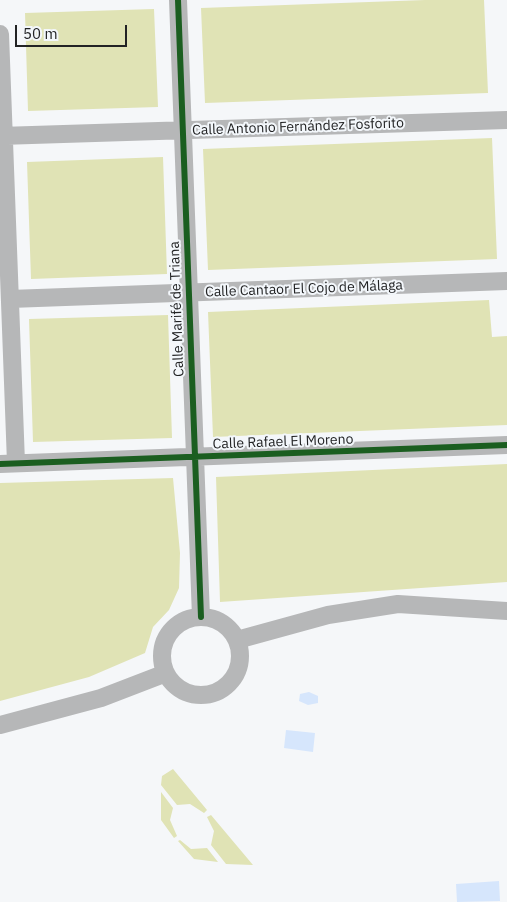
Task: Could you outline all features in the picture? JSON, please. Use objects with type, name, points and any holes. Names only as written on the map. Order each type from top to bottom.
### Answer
[{"type":"street","name":"Calle Marifé de Triana","points":[[178,0],[201,617]]},
{"type":"street","points":[[0,34],[2,136],[10,299],[8,463]]},
{"type":"street","name":"Calle Antonio Fernández Fosforito","points":[[2,136],[507,120]]},
{"type":"street","name":"Calle Cantaor El Cojo de Málaga","points":[[10,299],[507,281]]},
{"type":"street","name":"Calle Rafael El Moreno","points":[[8,463],[507,445]]},
{"type":"street","points":[[237,640],[328,615],[398,604],[507,611]]},
{"type":"street","points":[[201,617],[222,623],[237,640],[240,653],[239,666],[233,678],[218,691],[198,695],[185,691],[174,684],[166,673],[163,654],[168,635],[188,619],[201,617]]},
{"type":"street","points":[[0,725],[102,698],[166,673]]},
{"type":"green space","points":[[425,0],[484,0],[488,93],[205,103],[201,8]]},
{"type":"green space","points":[[154,9],[158,107],[28,111],[25,13]]},
{"type":"green space","points":[[492,138],[497,259],[208,270],[203,149]]},
{"type":"green space","points":[[163,157],[167,274],[31,279],[27,162]]},
{"type":"green space","points":[[489,300],[492,337],[507,336],[507,425],[213,437],[208,312]]},
{"type":"green space","points":[[168,315],[172,438],[33,442],[29,319]]},
{"type":"green space","points":[[507,464],[507,582],[220,602],[216,477]]},
{"type":"green space","points":[[173,478],[180,553],[179,588],[169,610],[153,627],[145,653],[89,677],[0,701],[0,483]]},
{"type":"green space","points":[[173,769],[207,810],[204,813],[190,804],[177,805],[161,785],[162,776]]},
{"type":"green space","points":[[161,792],[173,808],[170,820],[177,836],[174,838],[161,820]]},
{"type":"green space","points":[[211,815],[253,865],[226,864],[211,845],[214,831],[207,817]]},
{"type":"green space","points":[[180,840],[191,849],[207,848],[218,862],[194,859],[178,841]]},
{"type":"water","points":[[309,692],[318,696],[318,703],[308,705],[299,701],[300,694]]},
{"type":"water","points":[[286,730],[315,733],[313,752],[284,748]]},
{"type":"water","points":[[499,881],[500,901],[457,902],[456,884]]},
{"type":"cycle path","points":[[178,0],[201,617]]},
{"type":"cycle path","points":[[0,464],[507,445]]}]
